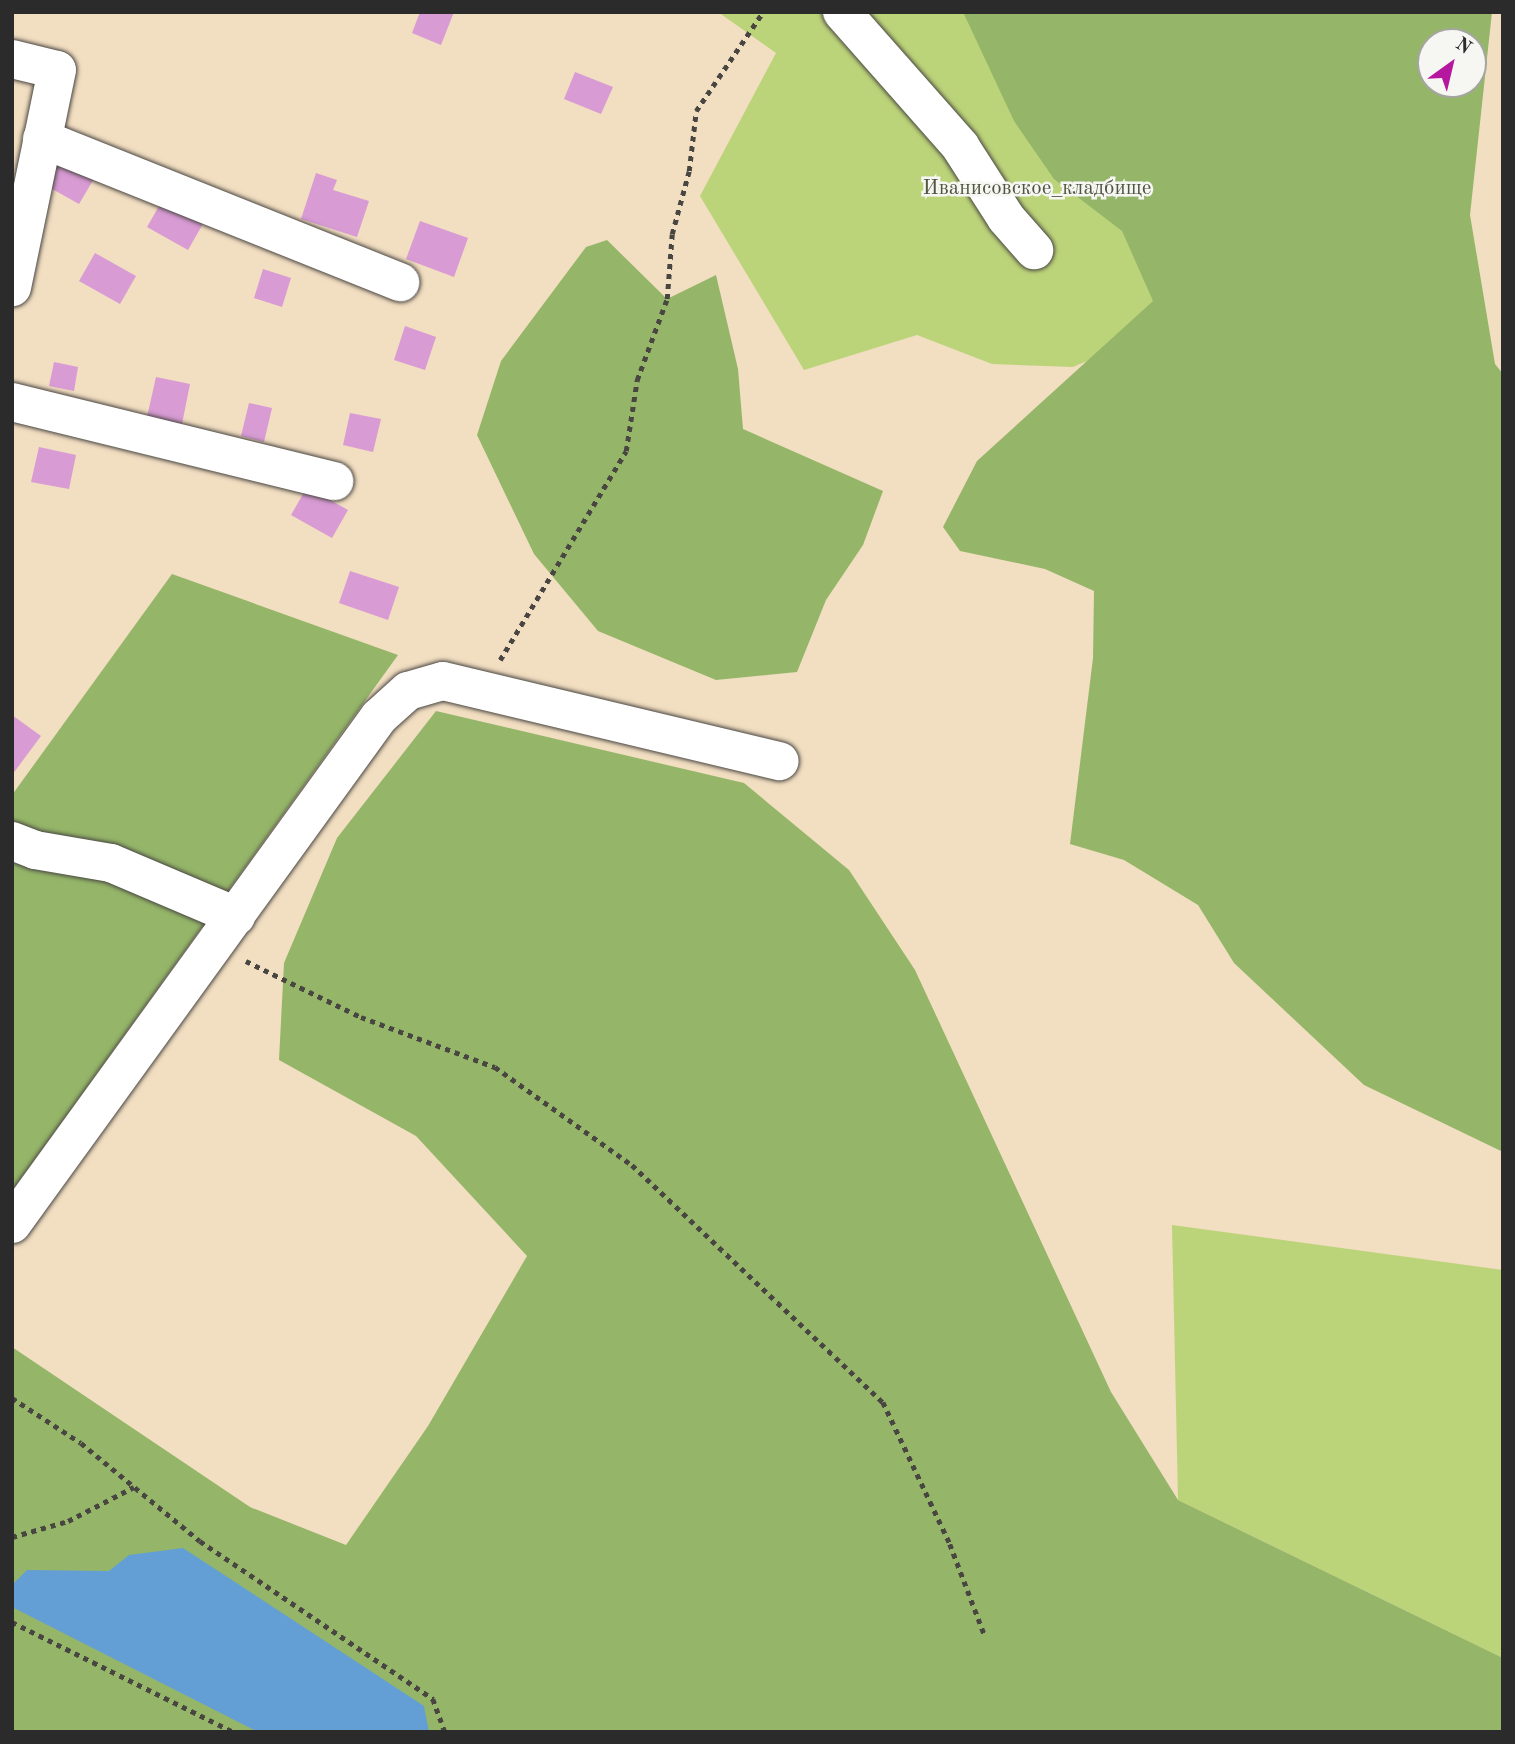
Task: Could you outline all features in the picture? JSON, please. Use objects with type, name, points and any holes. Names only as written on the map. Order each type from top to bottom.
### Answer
[{"type":"lane","points":[[842,12],[960,146],[1006,218],[1034,250]]},
{"type":"lane","points":[[12,59],[57,71],[12,287]]},
{"type":"lane","points":[[42,139],[400,282]]},
{"type":"lane","points":[[12,402],[334,481]]},
{"type":"lane","points":[[12,1224],[379,718],[408,691],[428,682],[476,689],[780,761]]},
{"type":"lane","points":[[12,841],[35,850],[111,863],[225,930]]},
{"type":"path","points":[[476,689],[510,648],[626,451],[637,380],[667,299],[672,234],[689,171],[696,111],[763,12]]},
{"type":"path","points":[[225,930],[361,1017],[495,1067],[632,1165],[883,1402],[950,1544],[985,1636]]},
{"type":"path","points":[[12,1398],[81,1443],[201,1541],[433,1699],[444,1732]]},
{"type":"path","points":[[12,1537],[68,1521],[134,1486]]},
{"type":"path","points":[[12,1622],[234,1732]]},
{"type":"green space","name":"Иванисовское_кладбище","points":[[718,12],[1287,12],[1272,282],[1073,367],[992,364],[917,335],[804,370],[700,196],[776,53]]},
{"type":"green space","points":[[963,12],[1492,12],[1487,58],[1487,28],[1417,28],[1417,98],[1483,98],[1470,215],[1495,364],[1503,374],[1503,1152],[1364,1085],[1234,963],[1198,905],[1124,860],[1070,844],[1093,658],[1094,591],[1045,569],[960,551],[943,527],[977,461],[1153,301],[1122,231],[1054,179],[1014,121]]},
{"type":"green space","points":[[607,240],[667,299],[716,275],[738,369],[743,429],[883,491],[863,545],[826,600],[797,672],[716,680],[598,631],[534,554],[477,435],[501,361],[586,247]]},
{"type":"green space","points":[[172,574],[398,655],[12,1191],[12,795]]},
{"type":"green space","points":[[436,711],[744,783],[849,870],[915,970],[1111,1392],[1178,1500],[1503,1658],[1503,1732],[12,1732],[12,1347],[250,1507],[346,1545],[428,1426],[527,1256],[416,1136],[279,1060],[284,963],[337,838]]},
{"type":"green space","points":[[1172,1225],[1503,1270],[1503,1658],[1178,1500]]},
{"type":"water","points":[[183,1548],[424,1706],[429,1732],[258,1732],[12,1607],[12,1585],[27,1570],[109,1571],[129,1555]]},
{"type":"building","points":[[420,12],[454,12],[441,45],[412,33]]},
{"type":"building","points":[[575,72],[613,87],[601,114],[564,99]]},
{"type":"building","points":[[54,153],[95,177],[79,204],[38,181]]},
{"type":"building","points":[[316,173],[337,180],[333,190],[369,201],[357,237],[301,219]]},
{"type":"building","points":[[163,199],[204,222],[188,250],[147,227]]},
{"type":"building","points":[[420,221],[468,238],[454,277],[406,259]]},
{"type":"building","points":[[95,253],[136,276],[120,304],[79,281]]},
{"type":"building","points":[[263,269],[291,278],[282,307],[254,298]]},
{"type":"building","points":[[405,326],[436,337],[425,370],[394,360]]},
{"type":"building","points":[[54,362],[78,367],[74,391],[49,386]]},
{"type":"building","points":[[156,377],[190,384],[182,424],[147,417]]},
{"type":"building","points":[[249,403],[272,408],[264,442],[241,436]]},
{"type":"building","points":[[350,413],[381,419],[373,452],[343,445]]},
{"type":"building","points":[[39,447],[76,455],[69,489],[31,482]]},
{"type":"building","points":[[307,487],[348,510],[332,538],[291,515]]},
{"type":"building","points":[[350,571],[399,587],[388,620],[339,603]]},
{"type":"building","points":[[12,715],[41,736],[12,775]]}]
